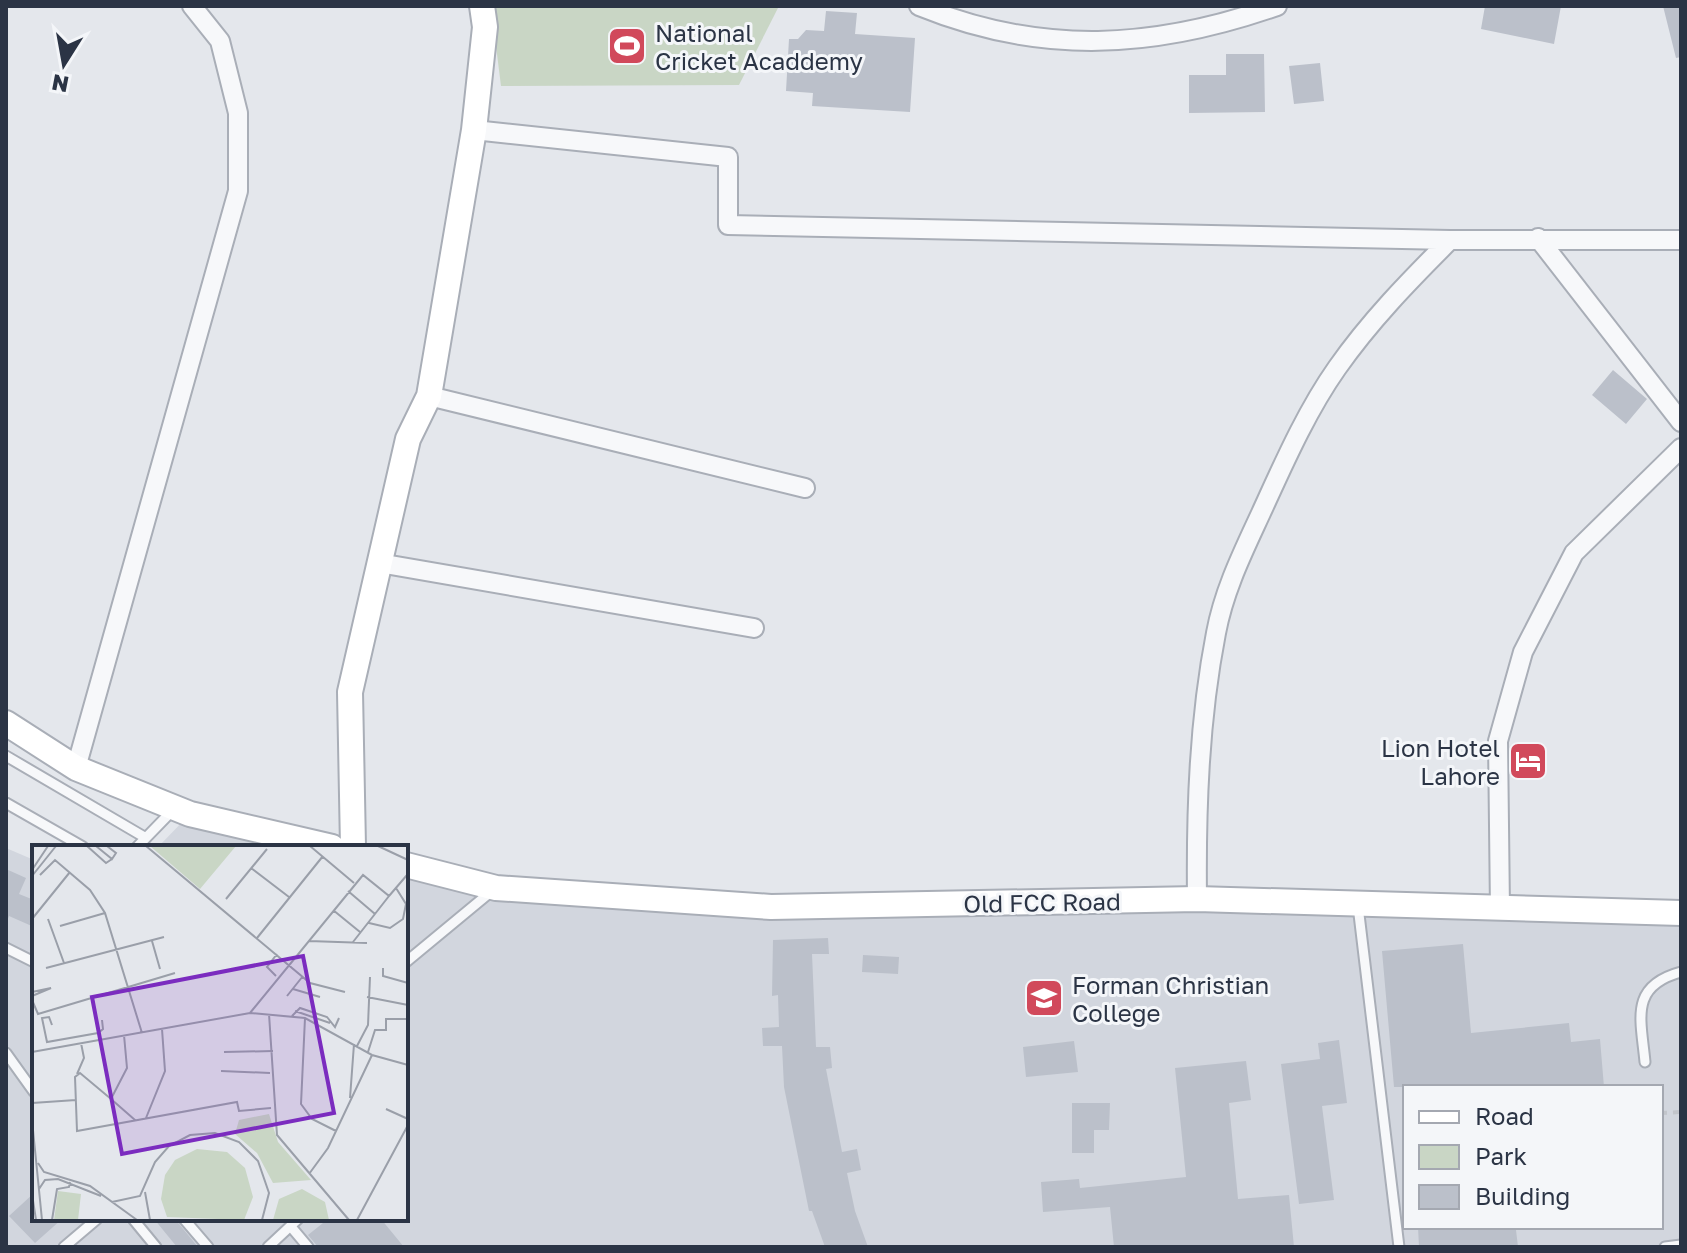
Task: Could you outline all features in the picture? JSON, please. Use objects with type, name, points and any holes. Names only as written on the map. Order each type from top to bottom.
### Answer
[{"type":"street","points":[[76,768],[238,191],[238,113],[220,41],[192,6]]},
{"type":"street","points":[[353,845],[350,692],[408,439],[429,396],[474,130],[485,27],[482,6]]},
{"type":"street","points":[[919,6],[982,27],[1095,43],[1171,36],[1277,6]]},
{"type":"street","points":[[474,130],[728,157],[728,225],[1450,240],[1681,240]]},
{"type":"street","points":[[1538,238],[1681,422]]},
{"type":"street","points":[[1197,899],[1196,820],[1203,722],[1216,631],[1234,570],[1282,467],[1335,370],[1388,302],[1450,240]]},
{"type":"street","points":[[429,396],[805,488]]},
{"type":"street","points":[[1500,910],[1498,741],[1523,652],[1574,553],[1681,448]]},
{"type":"street","points":[[379,563],[754,628]]},
{"type":"street","points":[[6,723],[76,768],[175,808],[324,845]]},
{"type":"street","name":"Old FCC Road","points":[[408,866],[496,888],[771,907],[1197,899],[1681,913]]},
{"type":"lane","points":[[6,756],[146,838]]},
{"type":"lane","points":[[6,803],[80,845]]},
{"type":"lane","points":[[139,845],[175,808]]},
{"type":"lane","points":[[408,960],[496,888]]},
{"type":"lane","points":[[1358,903],[1399,1247]]},
{"type":"lane","points":[[6,948],[32,961]]},
{"type":"lane","points":[[1645,1062],[1639,1007],[1648,989],[1681,972]]},
{"type":"lane","points":[[6,1053],[32,1089]]},
{"type":"lane","points":[[64,1247],[95,1221]]},
{"type":"lane","points":[[135,1221],[156,1247]]},
{"type":"lane","points":[[186,1221],[208,1247]]},
{"type":"lane","points":[[268,1247],[297,1221]]},
{"type":"lane","points":[[292,1228],[308,1247]]},
{"type":"lane","points":[[1665,1247],[1681,1245]]},
{"type":"shaded area","points":[[190,814],[323,845],[160,845]]},
{"type":"shaded area","name":"Forman Christian College","points":[[6,848],[32,859],[32,1221],[408,1221],[408,866],[496,888],[771,907],[1681,910],[1681,1247],[6,1247]]},
{"type":"green space","name":"National Cricket Acaddemy","points":[[491,6],[779,6],[739,85],[501,86]]},
{"type":"building","points":[[1485,6],[1561,6],[1554,44],[1481,29]]},
{"type":"building","points":[[1663,6],[1681,6],[1681,57],[1676,58]]},
{"type":"building","points":[[826,11],[857,13],[855,34],[915,38],[910,112],[812,106],[813,93],[786,91],[789,39],[798,39],[806,30],[824,31]]},
{"type":"building","points":[[1226,54],[1264,54],[1265,112],[1189,113],[1189,75],[1226,75]]},
{"type":"building","points":[[1320,63],[1324,101],[1294,104],[1289,66]]},
{"type":"building","points":[[1613,370],[1647,399],[1626,424],[1592,395]]},
{"type":"building","points":[[6,869],[26,878],[19,894],[32,899],[32,926],[9,916],[6,924]]},
{"type":"building","points":[[828,938],[829,954],[812,954],[816,1047],[830,1047],[832,1068],[826,1069],[842,1152],[857,1149],[861,1170],[847,1173],[855,1211],[868,1247],[825,1247],[812,1211],[809,1211],[784,1087],[782,1046],[763,1046],[762,1028],[779,1027],[778,995],[772,996],[773,940]]},
{"type":"building","points":[[1463,944],[1471,1033],[1569,1023],[1571,1042],[1600,1039],[1604,1085],[1394,1087],[1382,951]]},
{"type":"building","points":[[863,955],[899,957],[898,974],[862,972]]},
{"type":"building","points":[[1339,1040],[1347,1103],[1322,1106],[1334,1200],[1299,1204],[1281,1064],[1320,1059],[1318,1043]]},
{"type":"building","points":[[1074,1041],[1078,1072],[1026,1077],[1023,1047]]},
{"type":"building","points":[[1246,1061],[1251,1100],[1229,1103],[1238,1199],[1289,1195],[1294,1247],[1114,1247],[1110,1207],[1043,1212],[1041,1182],[1079,1179],[1080,1188],[1186,1177],[1175,1068]]},
{"type":"building","points":[[1072,1103],[1110,1103],[1109,1130],[1094,1130],[1094,1153],[1072,1153]]},
{"type":"building","points":[[32,1195],[32,1221],[60,1221],[35,1243],[9,1216]]},
{"type":"building","points":[[156,1221],[177,1221],[198,1247],[177,1247]]},
{"type":"building","points":[[326,1221],[383,1221],[404,1247],[318,1247],[308,1235]]},
{"type":"building","points":[[1418,1229],[1516,1230],[1518,1247],[1419,1247]]},
{"type":"place","name":"National Cricket Acaddemy","points":[[627,46]]},
{"type":"place","name":"Lion Hotel Lahore","points":[[1528,761]]},
{"type":"place","name":"Forman Christian College","points":[[1044,998]]}]
